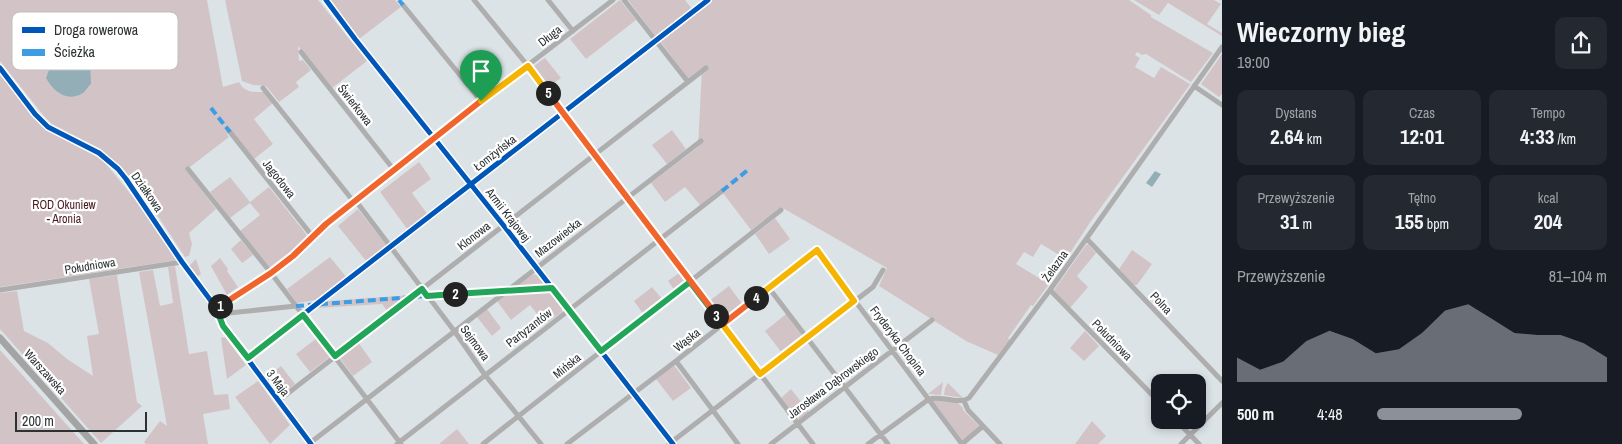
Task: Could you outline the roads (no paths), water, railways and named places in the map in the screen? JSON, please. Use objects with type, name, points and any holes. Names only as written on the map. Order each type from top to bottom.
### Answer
[{"type":"main road","name":"Warszawska","points":[[0,338],[94,444]]},
{"type":"street","name":"Armii Krajowej","points":[[326,0],[569,309],[671,443]]},
{"type":"street","points":[[474,0],[528,66],[812,444]]},
{"type":"street","points":[[548,0],[573,31]]},
{"type":"street","name":"Długa","points":[[216,308],[271,273],[302,248],[326,224],[481,101],[613,0]]},
{"type":"street","points":[[624,0],[688,82]]},
{"type":"street","name":"Łomżyńska","points":[[248,358],[708,0]]},
{"type":"street","points":[[403,5],[481,101]]},
{"type":"street","name":"Żelazna","points":[[964,401],[969,398],[1050,290],[1222,47]]},
{"type":"street","name":"Świerkowa","points":[[301,52],[394,170]]},
{"type":"street","name":"Działkowa","points":[[0,68],[35,114],[48,127],[99,154],[118,169],[216,308]]},
{"type":"street","name":"Klonowa","points":[[278,401],[706,68]]},
{"type":"street","points":[[1194,86],[1222,105]]},
{"type":"street","name":"Sejmowa","points":[[263,88],[354,202],[359,205],[485,374],[541,444]]},
{"type":"street","name":"Jagodowa","points":[[230,132],[313,237]]},
{"type":"street","name":"Mazowiecka","points":[[310,444],[701,141]]},
{"type":"street","points":[[188,169],[335,356],[399,443]]},
{"type":"street","name":"Partyzantów","points":[[399,443],[485,374],[722,191]]},
{"type":"street","name":"Mińska","points":[[483,444],[781,210]]},
{"type":"street","name":"Polna","points":[[1087,239],[1222,381]]},
{"type":"street","name":"Wąska","points":[[567,444],[817,250]]},
{"type":"street","name":"Fryderyka Chopina","points":[[817,250],[962,444]]},
{"type":"street","name":"Południowa","points":[[0,290],[182,262]]},
{"type":"street","points":[[671,443],[873,287],[883,270]]},
{"type":"street","points":[[427,296],[552,288]]},
{"type":"street","points":[[769,288],[888,444]]},
{"type":"street","name":"Południowa","points":[[1050,290],[1151,394]]},
{"type":"street","points":[[219,314],[296,306]]},
{"type":"street","name":"3 Maja","points":[[216,308],[223,326],[310,444]]},
{"type":"street","name":"Jarosława Dąbrowskiego","points":[[771,444],[932,320]]},
{"type":"street","points":[[676,361],[738,444]]},
{"type":"street","points":[[868,444],[928,399],[935,398],[964,401],[968,410],[1000,444]]},
{"type":"street","points":[[1181,444],[1222,403]]},
{"type":"street","points":[[962,444],[983,426]]},
{"type":"street","points":[[1184,429],[1199,444]]},
{"type":"water","points":[[49,70],[90,70],[91,84],[83,93],[71,97],[57,91],[46,78]]},
{"type":"water","points":[[1155,171],[1161,174],[1152,187],[1146,183]]},
{"type":"park label","name":"ROD Okuniew - Aronia","points":[[64,212]]}]
